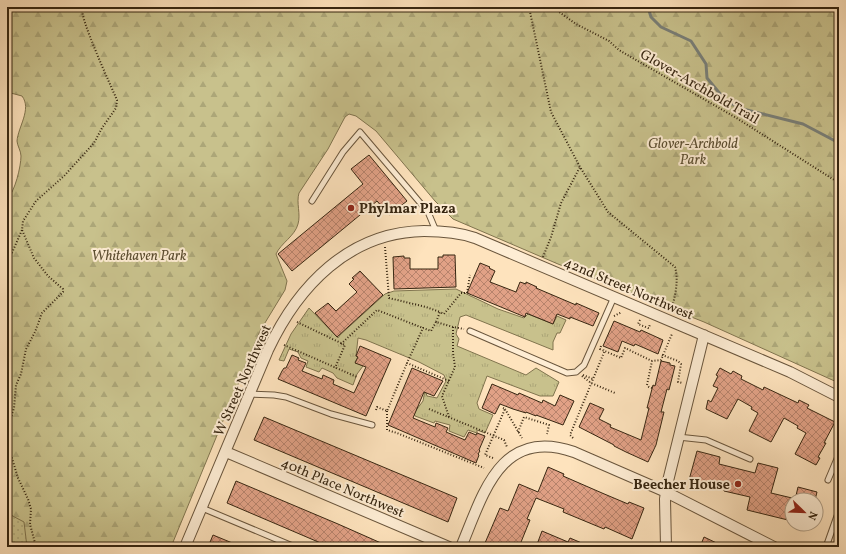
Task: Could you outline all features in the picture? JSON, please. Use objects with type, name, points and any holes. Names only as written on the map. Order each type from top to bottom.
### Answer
[{"type":"street","name":"42nd Street Northwest","points":[[401,233],[436,231],[458,233],[475,238],[790,372],[839,397]]},
{"type":"street","name":"W Street Northwest","points":[[185,547],[268,350],[279,329],[297,301],[317,278],[335,262],[358,247],[375,240],[401,233]]},
{"type":"street","points":[[666,547],[666,492],[678,437],[704,335]]},
{"type":"street","points":[[461,547],[485,489],[502,464],[520,452],[534,448],[553,446],[574,452],[666,492],[774,547]]},
{"type":"street","name":"40th Place Northwest","points":[[226,452],[449,547]]},
{"type":"lane","points":[[312,201],[343,152],[360,132],[428,212],[436,231]]},
{"type":"lane","points":[[470,331],[567,373],[577,371],[584,365],[614,297]]},
{"type":"lane","points":[[250,394],[286,397],[331,414],[372,425]]},
{"type":"lane","points":[[678,437],[706,440],[750,459]]},
{"type":"lane","points":[[828,480],[839,454]]},
{"type":"lane","points":[[202,508],[295,547]]},
{"type":"lane","points":[[826,547],[837,516]]},
{"type":"path","points":[[7,264],[22,230],[23,222],[36,201],[64,176],[94,143],[102,128],[116,108],[117,100],[81,11],[81,7]]},
{"type":"path","points":[[528,7],[551,112],[580,167],[608,212],[675,267],[677,273],[676,286],[668,320]]},
{"type":"path","name":"Glover-Archbold Trail","points":[[552,7],[576,24],[609,41],[619,50],[738,119],[839,183]]},
{"type":"path","points":[[540,265],[551,237],[561,203],[580,167]]},
{"type":"path","points":[[7,428],[14,408],[16,385],[21,374],[26,349],[35,332],[42,313],[63,292],[63,289],[48,276],[34,258],[22,230]]},
{"type":"path","points":[[385,248],[389,298],[426,307],[444,314],[461,293],[467,292],[470,275]]},
{"type":"path","points":[[341,344],[377,310],[431,331],[440,312]]},
{"type":"path","points":[[612,320],[615,315],[622,312]]},
{"type":"path","points":[[640,320],[638,324],[648,328],[650,324]]},
{"type":"path","points":[[297,322],[345,345],[336,368]]},
{"type":"path","points":[[436,322],[470,331]]},
{"type":"path","points":[[449,417],[442,396],[455,367],[453,353],[453,327]]},
{"type":"path","points":[[423,328],[386,411],[387,430],[484,468]]},
{"type":"path","points":[[603,343],[600,348],[621,358],[625,348],[652,361],[661,360],[672,334]]},
{"type":"path","points":[[284,345],[357,377]]},
{"type":"path","points":[[573,438],[570,435],[605,350]]},
{"type":"path","points":[[662,355],[678,361],[681,364],[678,382],[682,383]]},
{"type":"path","points":[[652,361],[647,385],[648,387],[652,388]]},
{"type":"path","points":[[408,363],[449,381]]},
{"type":"path","points":[[577,371],[584,379],[615,394]]},
{"type":"path","points":[[376,410],[377,407],[386,411]]},
{"type":"path","points":[[429,409],[494,435],[504,440],[507,447]]},
{"type":"path","points":[[493,458],[485,455],[504,409],[522,438]]},
{"type":"path","points":[[518,432],[524,417],[549,425],[547,434]]},
{"type":"path","points":[[7,450],[11,455],[18,478],[31,509],[30,524],[36,547]]},
{"type":"green space","points":[[7,7],[839,7],[839,383],[704,322],[558,264],[453,219],[435,201],[376,131],[356,116],[349,114],[345,117],[328,149],[299,193],[298,224],[294,232],[276,254],[287,281],[285,290],[260,331],[171,547],[133,547],[123,543],[118,543],[113,547],[27,547],[7,528],[7,199],[13,191],[20,166],[21,154],[17,141],[26,107],[22,96],[7,92]]},
{"type":"green space","points":[[456,289],[498,309],[524,318],[528,314],[553,324],[557,316],[566,320],[560,333],[557,333],[553,342],[553,350],[466,315],[460,317],[456,334],[459,339],[457,346],[526,375],[536,368],[559,382],[553,396],[540,396],[487,376],[477,403],[479,409],[493,415],[485,433],[477,430],[477,433],[468,430],[464,437],[449,431],[450,425],[435,421],[434,423],[415,416],[414,413],[423,401],[425,390],[427,396],[437,398],[446,381],[444,375],[419,362],[366,340],[358,338],[356,356],[358,357],[355,362],[363,366],[357,374],[353,385],[337,378],[333,373],[322,368],[319,372],[306,367],[308,361],[301,358],[298,352],[289,349],[284,361],[279,360],[291,334],[309,308],[338,338],[385,294],[394,291]]},
{"type":"green space","points":[[7,513],[24,522],[27,547],[7,547]]},
{"type":"building","name":"Phylmar Plaza","points":[[369,155],[407,201],[389,215],[377,201],[292,271],[278,254],[363,184],[351,169]]},
{"type":"building","points":[[443,255],[455,255],[456,287],[394,289],[393,257],[404,256],[404,258],[410,258],[410,269],[438,269],[438,257],[443,257]]},
{"type":"building","points":[[480,263],[495,271],[490,282],[516,292],[520,282],[526,284],[526,282],[537,287],[536,288],[576,305],[576,303],[599,313],[593,326],[570,317],[570,319],[557,314],[553,324],[526,313],[525,317],[467,293]]},
{"type":"building","points":[[360,271],[383,295],[337,337],[315,313],[328,303],[336,311],[357,292],[349,284],[354,279],[352,278]]},
{"type":"building","points":[[614,321],[640,332],[641,330],[663,340],[658,354],[635,344],[634,346],[622,341],[618,352],[603,346]]},
{"type":"building","points":[[360,346],[391,359],[366,416],[278,379],[284,368],[286,368],[292,355],[299,358],[298,360],[306,363],[302,371],[322,379],[323,375],[334,380],[333,384],[354,393],[366,367],[355,363]]},
{"type":"building","points":[[661,361],[675,366],[669,390],[667,389],[661,412],[664,412],[656,445],[648,462],[579,427],[590,403],[604,409],[599,419],[611,425],[610,427],[641,440],[649,408],[647,408],[653,385],[655,386]]},
{"type":"building","points":[[412,368],[443,381],[434,396],[424,392],[413,418],[435,427],[436,423],[448,428],[446,432],[465,440],[469,432],[476,435],[477,433],[485,436],[479,450],[476,463],[388,425]]},
{"type":"building","points":[[720,368],[731,374],[733,371],[742,376],[741,379],[763,390],[764,387],[798,403],[799,400],[809,405],[807,408],[835,422],[824,443],[826,443],[818,457],[820,458],[816,465],[795,454],[806,433],[797,428],[798,426],[784,418],[771,442],[749,431],[758,413],[751,409],[752,407],[738,399],[727,419],[706,409],[708,400],[711,402],[718,388],[713,386]]},
{"type":"building","points":[[492,384],[518,395],[519,393],[542,403],[543,400],[555,406],[560,395],[574,401],[563,425],[500,404],[495,414],[482,408]]},
{"type":"building","points":[[264,417],[457,498],[448,522],[254,440]]},
{"type":"building","name":"Beecher House","points":[[697,451],[720,457],[719,464],[755,473],[758,463],[778,468],[771,493],[784,496],[784,519],[747,510],[750,497],[724,491],[724,489],[689,480]]},
{"type":"building","points":[[548,467],[564,474],[563,476],[602,493],[628,504],[629,502],[644,508],[632,539],[605,527],[604,529],[563,512],[564,509],[536,498],[527,519],[530,520],[519,547],[494,547],[485,543],[500,508],[508,511],[519,484],[538,492]]},
{"type":"building","points":[[236,481],[390,547],[330,547],[227,503]]},
{"type":"building","points":[[798,487],[817,492],[797,492]]},
{"type":"building","points":[[542,531],[568,542],[570,538],[591,547],[536,547]]},
{"type":"building","points":[[213,535],[242,547],[208,547]]},
{"type":"building","points":[[704,537],[725,547],[700,547]]},
{"type":"waterway","points":[[648,7],[651,17],[661,27],[691,41],[706,64],[707,78],[726,101],[743,109],[803,124],[839,143]]},
{"type":"place","name":"Phylmar Plaza","points":[[351,208]]},
{"type":"place","name":"Beecher House","points":[[738,484]]},
{"type":"park label","name":"Glover-Archbold Park","points":[[693,152]]},
{"type":"park label","name":"Whitehaven Park","points":[[139,255]]}]
